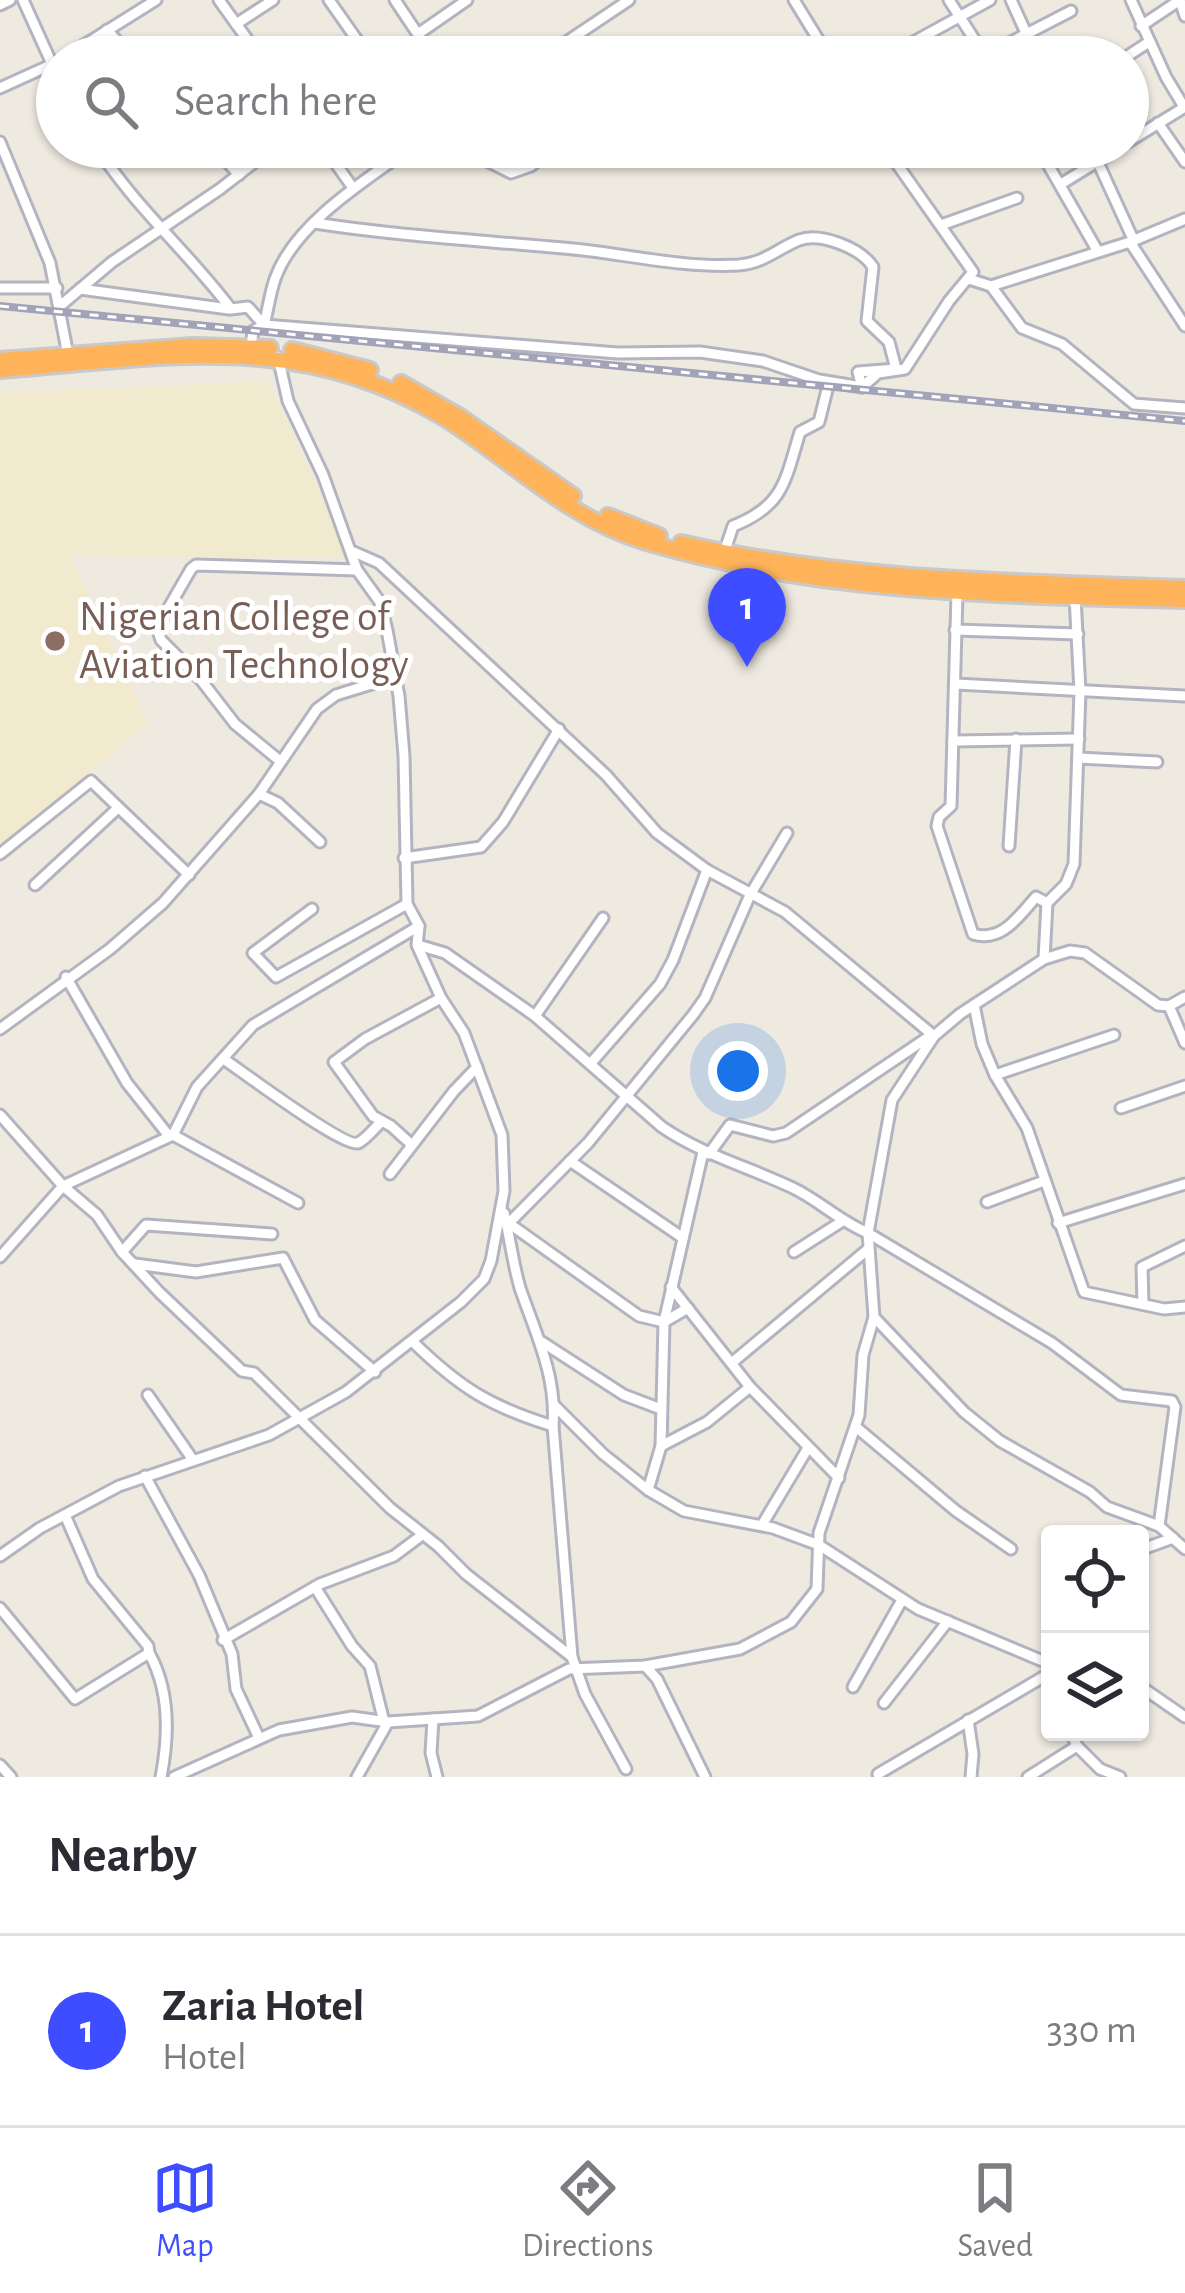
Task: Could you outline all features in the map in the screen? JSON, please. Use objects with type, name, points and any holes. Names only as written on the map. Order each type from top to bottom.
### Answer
[{"type":"highway","points":[[0,360],[251,346],[315,354],[392,378],[460,416],[605,515],[646,532],[724,553],[952,581],[1185,588]]},
{"type":"highway","points":[[0,370],[177,357],[278,357],[386,385],[448,421],[573,508],[638,540],[727,563],[958,594],[1185,599]]},
{"type":"street","points":[[0,5],[10,0]]},
{"type":"street","points":[[23,0],[40,36]]},
{"type":"street","points":[[98,36],[156,0]]},
{"type":"street","points":[[219,0],[245,36]]},
{"type":"street","points":[[236,24],[273,0]]},
{"type":"street","points":[[329,0],[354,36]]},
{"type":"street","points":[[395,0],[418,34],[467,0]]},
{"type":"street","points":[[575,36],[629,0]]},
{"type":"street","points":[[814,0],[797,4],[816,36]]},
{"type":"street","points":[[949,0],[973,36]]},
{"type":"street","points":[[924,36],[990,0]]},
{"type":"street","points":[[1011,0],[1025,36],[1071,11]]},
{"type":"street","points":[[1131,0],[1146,36]]},
{"type":"street","points":[[1141,26],[1180,0],[1185,16]]},
{"type":"street","points":[[107,30],[113,36]]},
{"type":"street","points":[[1149,42],[1185,107],[1149,129]]},
{"type":"street","points":[[0,88],[36,74]]},
{"type":"street","points":[[1158,123],[1185,162]]},
{"type":"street","points":[[0,142],[5,166],[43,242],[57,288],[68,355]]},
{"type":"street","points":[[109,168],[231,310]]},
{"type":"street","points":[[232,168],[239,176]]},
{"type":"street","points":[[60,305],[162,226],[249,168]]},
{"type":"street","points":[[339,168],[353,188]]},
{"type":"street","points":[[265,326],[276,275],[315,223],[382,168]]},
{"type":"street","points":[[251,346],[254,331],[265,326],[618,353],[700,352],[763,361],[862,387],[878,373],[905,369],[972,268],[899,168]]},
{"type":"street","points":[[1051,168],[1097,250]]},
{"type":"street","points":[[1061,184],[1089,168]]},
{"type":"street","points":[[1102,168],[1132,240],[1185,326]]},
{"type":"street","points":[[941,225],[1017,198]]},
{"type":"street","points":[[969,279],[992,286],[1185,219]]},
{"type":"street","points":[[315,223],[425,239],[699,264],[761,261],[803,238],[843,245],[873,267],[867,321],[889,342],[896,369],[857,372],[862,387]]},
{"type":"street","points":[[992,286],[1022,328],[1062,344],[1134,404],[1185,408]]},
{"type":"street","points":[[0,288],[57,288]]},
{"type":"street","points":[[80,289],[231,310],[248,307],[265,326]]},
{"type":"street","points":[[0,1556],[65,1515],[145,1476],[268,1435],[375,1372],[484,1279],[502,1208],[502,1135],[464,1033],[441,998],[417,945],[419,926],[407,904],[399,696],[380,602],[357,570],[354,552],[287,401],[278,357]]},
{"type":"street","points":[[724,553],[734,526],[760,516],[777,498],[800,432],[819,422],[828,386],[834,383]]},
{"type":"street","points":[[354,552],[379,563],[559,730],[622,791],[646,823],[707,870],[785,911],[932,1036]]},
{"type":"street","points":[[280,761],[235,724],[161,640],[157,628],[190,568],[196,566],[357,570]]},
{"type":"street","points":[[958,594],[951,806],[937,826],[974,934],[986,938],[998,934],[1036,897],[1043,898],[1044,959]]},
{"type":"street","points":[[1046,903],[1066,884],[1074,864],[1080,691],[1075,597]]},
{"type":"street","points":[[955,630],[1078,634]]},
{"type":"street","points":[[0,1029],[110,949],[189,875],[259,794],[317,709],[336,695],[394,676]]},
{"type":"street","points":[[956,684],[1185,696]]},
{"type":"street","points":[[404,858],[481,848],[559,730]]},
{"type":"street","points":[[1009,846],[1016,739]]},
{"type":"street","points":[[953,741],[1079,739]]},
{"type":"street","points":[[1078,758],[1157,762]]},
{"type":"street","points":[[0,854],[88,781],[95,782],[189,875]]},
{"type":"street","points":[[259,794],[278,803],[320,842]]},
{"type":"street","points":[[35,885],[118,808]]},
{"type":"street","points":[[507,1222],[616,1109],[705,998],[750,895],[788,833]]},
{"type":"street","points":[[591,1063],[660,984],[674,960],[707,870]]},
{"type":"street","points":[[312,909],[253,952],[276,977],[407,904]]},
{"type":"street","points":[[535,1016],[603,918]]},
{"type":"street","points":[[0,1257],[63,1186],[171,1136],[196,1087],[253,1025],[419,926]]},
{"type":"street","points":[[417,945],[445,953],[535,1016],[662,1127],[706,1153],[799,1190],[841,1222],[868,1233],[1052,1343],[1120,1394],[1172,1401],[1175,1408],[1159,1526]]},
{"type":"street","points":[[648,1490],[661,1446],[664,1322],[671,1287],[706,1153],[730,1126],[773,1136],[786,1133],[1044,959],[1070,951],[1085,953],[1154,1004],[1169,1006],[1185,997]]},
{"type":"street","points":[[66,977],[127,1083],[171,1136],[298,1202]]},
{"type":"street","points":[[412,1145],[391,1126],[380,1123],[334,1061],[441,998]]},
{"type":"street","points":[[974,1005],[982,1044],[994,1075],[1027,1128],[1084,1292],[1164,1309],[1185,1307]]},
{"type":"street","points":[[1169,1006],[1185,1043]]},
{"type":"street","points":[[994,1075],[1114,1035]]},
{"type":"street","points":[[174,1777],[279,1730],[352,1717],[386,1722],[486,1713],[575,1662],[645,1666],[740,1649],[791,1622],[818,1589],[821,1526],[856,1427],[862,1355],[874,1317],[868,1233],[892,1100],[932,1036]]},
{"type":"street","points":[[225,1060],[351,1143],[360,1142],[380,1123]]},
{"type":"street","points":[[391,1174],[477,1067]]},
{"type":"street","points":[[1121,1108],[1185,1086]]},
{"type":"street","points":[[616,1109],[642,1109]]},
{"type":"street","points":[[2,1123],[97,1215],[122,1252],[226,1357],[242,1371],[254,1373],[422,1535],[575,1662]]},
{"type":"street","points":[[570,1161],[683,1238]]},
{"type":"street","points":[[987,1202],[1044,1180]]},
{"type":"street","points":[[1058,1223],[1185,1184]]},
{"type":"street","points":[[502,1208],[519,1285],[542,1342],[555,1406],[575,1662],[585,1694],[626,1769]]},
{"type":"street","points":[[507,1222],[639,1316],[664,1322],[688,1308]]},
{"type":"street","points":[[794,1252],[841,1222]]},
{"type":"street","points":[[122,1252],[146,1226],[272,1234]]},
{"type":"street","points":[[1143,1304],[1142,1267],[1185,1246]]},
{"type":"street","points":[[734,1361],[867,1250]]},
{"type":"street","points":[[134,1264],[196,1272],[283,1258],[315,1320],[375,1372]]},
{"type":"street","points":[[671,1287],[750,1387],[839,1478]]},
{"type":"street","points":[[874,1317],[964,1412],[1000,1441],[1090,1492],[1107,1507],[1159,1526],[1185,1549]]},
{"type":"street","points":[[413,1342],[446,1374],[501,1410],[553,1426]]},
{"type":"street","points":[[542,1342],[624,1395],[661,1409]]},
{"type":"street","points":[[661,1446],[707,1422],[750,1387]]},
{"type":"street","points":[[148,1395],[193,1460]]},
{"type":"street","points":[[555,1406],[648,1490],[703,1518],[762,1525],[819,1545],[902,1600],[1041,1664]]},
{"type":"street","points":[[856,1427],[956,1511],[1011,1549]]},
{"type":"street","points":[[762,1525],[808,1448]]},
{"type":"street","points":[[145,1476],[200,1575],[232,1654],[236,1688],[259,1738]]},
{"type":"street","points":[[65,1515],[94,1579],[148,1646],[160,1672],[167,1723],[161,1777]]},
{"type":"street","points":[[224,1640],[315,1587],[394,1556],[422,1535]]},
{"type":"street","points":[[1149,1547],[1173,1538]]},
{"type":"street","points":[[315,1587],[370,1666],[386,1722],[357,1777]]},
{"type":"street","points":[[853,1687],[902,1600]]},
{"type":"street","points":[[0,1608],[75,1699],[148,1654]]},
{"type":"street","points":[[884,1703],[948,1621]]},
{"type":"street","points":[[657,1679],[663,1663]]},
{"type":"street","points":[[645,1666],[657,1679],[705,1777]]},
{"type":"street","points":[[878,1774],[1041,1674]]},
{"type":"street","points":[[1149,1692],[1185,1717]]},
{"type":"street","points":[[434,1719],[431,1753],[437,1777]]},
{"type":"street","points":[[968,1720],[971,1777]]},
{"type":"street","points":[[1074,1741],[1102,1775],[1114,1772],[1120,1777]]},
{"type":"street","points":[[1028,1777],[1076,1746]]},
{"type":"street","points":[[0,1765],[11,1777]]},
{"type":"shaded area","name":"Nigerian College of Aviation Technology","points":[[268,381],[350,558],[70,556],[148,723],[0,850],[0,393]]},
{"type":"railway","points":[[0,306],[1185,421]]},
{"type":"place","name":"Nigerian College of Aviation Technology","points":[[55,641]]},
{"type":"place","name":"Zaria Hotel","points":[[747,667]]}]
